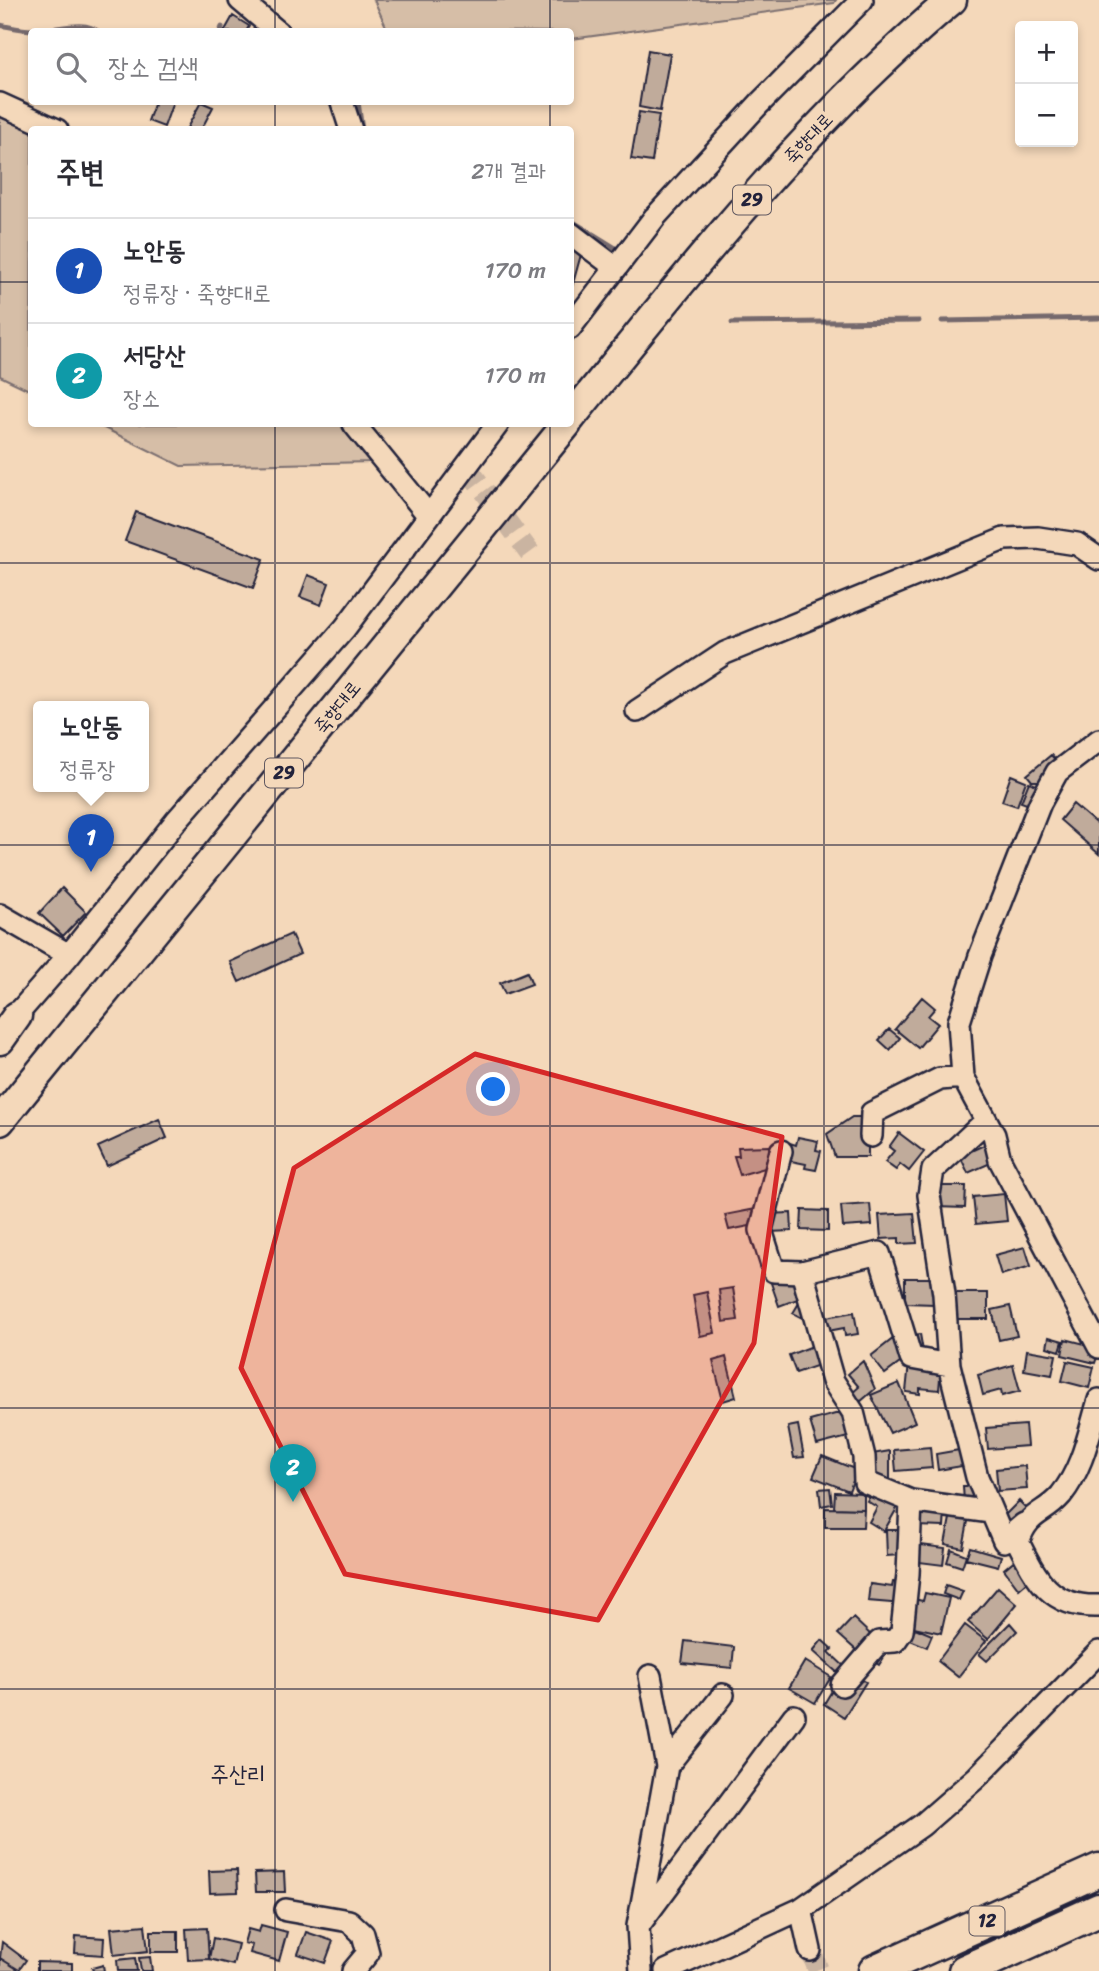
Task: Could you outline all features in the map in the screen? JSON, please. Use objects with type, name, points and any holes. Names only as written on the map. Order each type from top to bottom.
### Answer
[{"type":"highway","name":"12","points":[[875,1971],[1099,1870]]},
{"type":"highway","name":"12","points":[[965,1971],[1099,1910]]},
{"type":"main road","name":"죽향대로","points":[[574,414],[715,242],[814,130],[922,24],[952,0]]},
{"type":"main road","name":"죽향대로","points":[[0,1121],[564,427]]},
{"type":"street","points":[[240,0],[273,28]]},
{"type":"street","points":[[574,323],[655,217],[760,103],[862,0]]},
{"type":"street","points":[[0,104],[48,126]]},
{"type":"street","points":[[343,105],[350,126]]},
{"type":"street","points":[[574,236],[616,268]]},
{"type":"street","points":[[356,427],[429,516]]},
{"type":"street","points":[[6,1030],[176,821],[345,628],[496,427]]},
{"type":"street","points":[[637,711],[725,653],[1004,539],[1038,538],[1077,544],[1099,559]]},
{"type":"street","points":[[1099,740],[1057,772],[1040,803],[980,956],[960,1022],[963,1077],[994,1135],[1000,1160],[1099,1347]]},
{"type":"street","points":[[0,915],[69,955]]},
{"type":"street","points":[[871,1136],[872,1113],[940,1079],[963,1077]]},
{"type":"street","points":[[986,1121],[933,1170],[929,1195],[944,1294],[949,1365],[977,1477],[1004,1541],[1060,1497],[1080,1466],[1099,1401]]},
{"type":"street","points":[[782,1151],[761,1230],[774,1271],[802,1272],[879,1253],[911,1358],[949,1365]]},
{"type":"street","points":[[802,1272],[833,1381],[853,1412],[864,1457],[865,1482],[911,1501],[991,1513]]},
{"type":"street","points":[[842,1685],[878,1642],[895,1641],[902,1631],[911,1501]]},
{"type":"street","points":[[1024,1524],[1018,1542],[1035,1576],[1057,1599],[1083,1607],[1099,1606]]},
{"type":"street","points":[[666,1971],[802,1909],[922,1825],[975,1778],[1099,1652]]},
{"type":"street","points":[[641,1971],[638,1926],[667,1766],[650,1676]]},
{"type":"street","points":[[667,1766],[723,1695]]},
{"type":"street","points":[[638,1926],[794,1716]]},
{"type":"street","points":[[802,1909],[810,1950]]},
{"type":"street","points":[[286,1910],[349,1921],[363,1934],[368,1953],[353,1971]]},
{"type":"highlighted area","points":[[475,1054],[782,1137],[754,1343],[598,1620],[345,1574],[241,1368],[294,1168]]},
{"type":"shaded area","points":[[374,0],[836,0],[834,3],[574,39],[574,28],[387,28]]},
{"type":"shaded area","points":[[0,109],[28,127],[28,390],[0,376]]},
{"type":"shaded area","points":[[102,427],[354,427],[371,462],[181,466]]},
{"type":"building","points":[[233,16],[249,26],[248,28],[226,28]]},
{"type":"building","points":[[648,50],[670,54],[660,111],[639,107]]},
{"type":"building","points":[[154,105],[172,105],[164,126],[148,121]]},
{"type":"building","points":[[199,105],[213,107],[203,126],[188,126]]},
{"type":"building","points":[[639,112],[659,115],[652,162],[631,159]]},
{"type":"building","points":[[574,249],[582,251],[574,280]]},
{"type":"building","points":[[136,512],[264,559],[253,588],[125,541]]},
{"type":"building","points":[[308,575],[329,583],[321,605],[300,597]]},
{"type":"building","points":[[1051,755],[1059,764],[1039,781],[1032,781],[1027,775]]},
{"type":"building","points":[[1011,775],[1026,781],[1017,806],[1002,801]]},
{"type":"building","points":[[1029,782],[1039,786],[1032,806],[1021,802]]},
{"type":"building","points":[[1073,804],[1099,826],[1099,854],[1060,820]]},
{"type":"building","points":[[62,888],[86,912],[63,936],[39,913]]},
{"type":"building","points":[[291,934],[300,954],[239,982],[230,962]]},
{"type":"building","points":[[527,972],[532,984],[505,994],[500,983]]},
{"type":"building","points":[[922,997],[935,1008],[928,1016],[938,1024],[918,1048],[895,1029]]},
{"type":"building","points":[[889,1029],[900,1038],[890,1050],[879,1040]]},
{"type":"building","points":[[852,1117],[868,1117],[868,1157],[835,1157],[827,1134]]},
{"type":"building","points":[[159,1119],[167,1138],[107,1166],[98,1147]]},
{"type":"building","points":[[899,1133],[924,1152],[909,1171],[900,1164],[896,1170],[885,1162],[894,1151],[889,1147]]},
{"type":"building","points":[[798,1137],[818,1141],[816,1150],[821,1151],[816,1170],[805,1168],[806,1164],[786,1160],[790,1143],[796,1145]]},
{"type":"building","points":[[984,1145],[993,1162],[968,1173],[960,1156]]},
{"type":"building","points":[[769,1146],[772,1166],[740,1175],[734,1156],[739,1156],[738,1147]]},
{"type":"building","points":[[935,1186],[966,1186],[965,1208],[935,1207]]},
{"type":"building","points":[[1004,1194],[1007,1221],[976,1224],[973,1197]]},
{"type":"building","points":[[870,1204],[872,1225],[843,1227],[841,1206]]},
{"type":"building","points":[[756,1209],[760,1224],[729,1230],[725,1215]]},
{"type":"building","points":[[802,1210],[828,1211],[828,1231],[801,1230]]},
{"type":"building","points":[[791,1213],[792,1231],[768,1232],[767,1214]]},
{"type":"building","points":[[914,1213],[917,1243],[899,1244],[899,1238],[881,1239],[879,1215]]},
{"type":"building","points":[[1025,1247],[1031,1266],[1001,1275],[995,1255]]},
{"type":"building","points":[[795,1275],[803,1297],[779,1306],[771,1283]]},
{"type":"building","points":[[905,1278],[935,1278],[935,1304],[905,1303]]},
{"type":"building","points":[[733,1288],[738,1320],[723,1322],[719,1290]]},
{"type":"building","points":[[707,1292],[715,1333],[700,1336],[693,1295]]},
{"type":"building","points":[[952,1293],[988,1293],[988,1319],[952,1319]]},
{"type":"building","points":[[799,1303],[810,1310],[804,1319],[793,1313]]},
{"type":"building","points":[[1010,1306],[1017,1336],[999,1340],[992,1310]]},
{"type":"building","points":[[854,1312],[858,1334],[845,1336],[844,1328],[828,1331],[826,1317]]},
{"type":"building","points":[[920,1334],[923,1351],[914,1353],[911,1335]]},
{"type":"building","points":[[1049,1337],[1063,1341],[1060,1351],[1047,1347]]},
{"type":"building","points":[[894,1338],[908,1357],[885,1374],[871,1356]]},
{"type":"building","points":[[1065,1339],[1093,1346],[1098,1354],[1095,1363],[1062,1355]]},
{"type":"building","points":[[815,1345],[822,1364],[796,1373],[789,1355]]},
{"type":"building","points":[[1027,1350],[1056,1355],[1052,1375],[1024,1370]]},
{"type":"building","points":[[726,1357],[736,1397],[723,1401],[713,1361]]},
{"type":"building","points":[[863,1361],[875,1389],[860,1402],[852,1393],[859,1387],[848,1374]]},
{"type":"building","points":[[1067,1361],[1094,1367],[1089,1388],[1062,1381]]},
{"type":"building","points":[[909,1363],[941,1366],[939,1390],[920,1388],[920,1394],[906,1392]]},
{"type":"building","points":[[1013,1365],[1020,1391],[1002,1396],[1001,1390],[983,1395],[978,1375]]},
{"type":"building","points":[[899,1383],[915,1422],[890,1433],[871,1395]]},
{"type":"building","points":[[846,1411],[852,1436],[817,1445],[810,1421]]},
{"type":"building","points":[[798,1425],[804,1457],[794,1458],[788,1427]]},
{"type":"building","points":[[1025,1425],[1027,1446],[988,1449],[986,1428]]},
{"type":"building","points":[[930,1447],[932,1468],[896,1471],[894,1450]]},
{"type":"building","points":[[965,1449],[968,1465],[938,1470],[936,1454]]},
{"type":"building","points":[[890,1451],[890,1480],[870,1477],[872,1454]]},
{"type":"building","points":[[822,1456],[857,1470],[849,1491],[813,1477]]},
{"type":"building","points":[[1025,1466],[1027,1489],[998,1491],[996,1469]]},
{"type":"building","points":[[963,1486],[979,1486],[979,1502],[964,1502]]},
{"type":"building","points":[[830,1488],[832,1504],[821,1506],[819,1489]]},
{"type":"building","points":[[874,1488],[900,1503],[884,1531],[869,1522],[877,1507],[867,1501]]},
{"type":"building","points":[[835,1492],[864,1493],[864,1509],[834,1508]]},
{"type":"building","points":[[1019,1501],[1028,1510],[1011,1527],[1002,1518]]},
{"type":"building","points":[[825,1508],[864,1509],[863,1527],[825,1527]]},
{"type":"building","points":[[917,1510],[945,1511],[944,1527],[917,1526]]},
{"type":"building","points":[[951,1513],[969,1516],[963,1548],[945,1544]]},
{"type":"building","points":[[886,1530],[899,1530],[900,1555],[887,1556]]},
{"type":"building","points":[[921,1545],[945,1548],[943,1565],[919,1562]]},
{"type":"building","points":[[970,1547],[1001,1556],[998,1566],[966,1558]]},
{"type":"building","points":[[951,1549],[966,1555],[962,1567],[947,1562]]},
{"type":"building","points":[[1017,1558],[1032,1578],[1019,1589],[1004,1569]]},
{"type":"building","points":[[893,1582],[905,1583],[903,1604],[868,1601],[870,1584],[892,1587]]},
{"type":"building","points":[[946,1585],[963,1591],[959,1600],[943,1594]]},
{"type":"building","points":[[998,1587],[1017,1604],[988,1639],[968,1622]]},
{"type":"building","points":[[925,1593],[949,1598],[941,1633],[905,1625],[909,1598],[923,1601]]},
{"type":"building","points":[[853,1618],[871,1635],[857,1651],[838,1634]]},
{"type":"building","points":[[1010,1623],[1017,1631],[987,1661],[979,1654]]},
{"type":"building","points":[[965,1625],[986,1641],[958,1677],[938,1661]]},
{"type":"building","points":[[915,1628],[932,1635],[927,1647],[910,1640]]},
{"type":"building","points":[[822,1640],[832,1649],[829,1652],[846,1668],[840,1675],[813,1651]]},
{"type":"building","points":[[685,1641],[734,1647],[732,1668],[682,1663]]},
{"type":"building","points":[[878,1649],[886,1654],[879,1665],[871,1660]]},
{"type":"building","points":[[805,1661],[831,1677],[815,1703],[789,1688]]},
{"type":"building","points":[[856,1676],[866,1682],[844,1717],[824,1704],[833,1689],[843,1696]]},
{"type":"building","points":[[237,1870],[238,1892],[210,1893],[209,1871]]},
{"type":"building","points":[[284,1872],[285,1892],[256,1892],[255,1873]]},
{"type":"building","points":[[145,1925],[148,1951],[114,1955],[111,1928]]},
{"type":"building","points":[[261,1925],[287,1932],[279,1961],[250,1953],[252,1945],[244,1943],[248,1929],[259,1932]]},
{"type":"building","points":[[207,1928],[209,1959],[188,1960],[186,1929]]},
{"type":"building","points":[[151,1931],[178,1931],[178,1952],[151,1952]]},
{"type":"building","points":[[306,1932],[333,1941],[325,1963],[298,1954]]},
{"type":"building","points":[[76,1936],[104,1938],[103,1955],[75,1953]]},
{"type":"building","points":[[213,1938],[238,1944],[233,1965],[209,1959]]},
{"type":"building","points":[[2,1942],[26,1960],[19,1970],[0,1958]]},
{"type":"building","points":[[150,1957],[152,1971],[141,1971],[139,1958]]},
{"type":"building","points":[[0,1958],[19,1970],[19,1971],[0,1971]]},
{"type":"building","points":[[135,1958],[137,1971],[118,1971],[117,1960]]},
{"type":"building","points":[[37,1962],[72,1963],[72,1971],[37,1971]]},
{"type":"building","points":[[103,1965],[104,1971],[93,1971],[92,1968]]},
{"type":"waterway","points":[[0,25],[28,30]]},
{"type":"waterway","points":[[58,28],[92,28]]},
{"type":"waterway","points":[[358,105],[361,126]]},
{"type":"waterway","points":[[574,222],[617,249]]},
{"type":"waterway","points":[[942,321],[1099,318]]},
{"type":"waterway","points":[[732,323],[919,321]]},
{"type":"tunnel","points":[[466,466],[530,553]]},
{"type":"tunnel","points":[[810,1950],[819,1971]]},
{"type":"place","name":"노안동","points":[[91,872]]},
{"type":"place","name":"서당산","points":[[293,1502]]},
{"type":"district","name":"주산리","points":[[238,1774]]}]
